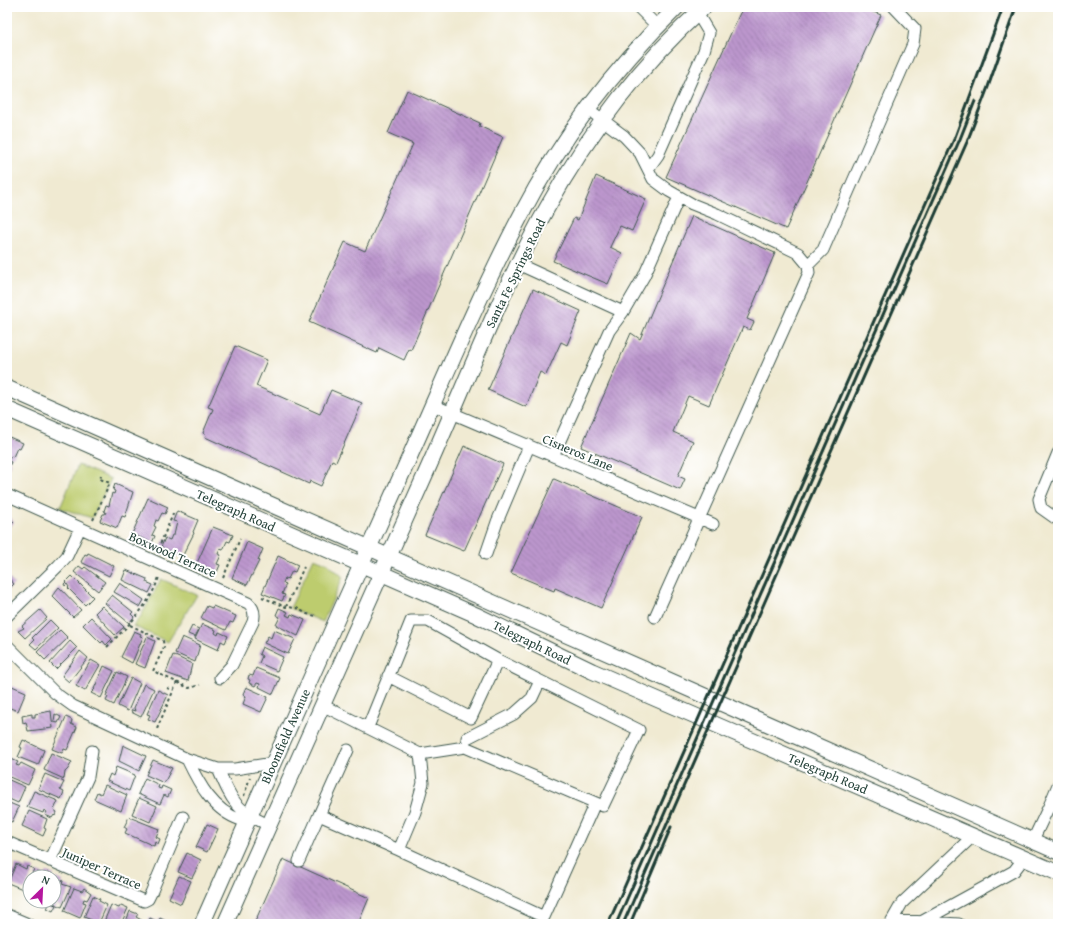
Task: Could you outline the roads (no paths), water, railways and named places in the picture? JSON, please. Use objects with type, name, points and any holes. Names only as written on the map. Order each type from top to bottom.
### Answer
[{"type":"main road","name":"Santa Fe Springs Road","points":[[369,547],[521,215],[543,176],[588,109],[624,63],[657,26],[677,7]]},
{"type":"main road","name":"Santa Fe Springs Road","points":[[381,573],[518,264],[547,208],[586,144],[603,121],[640,75],[701,10]]},
{"type":"main road","name":"Telegraph Road","points":[[7,388],[1058,852]]},
{"type":"main road","name":"Telegraph Road","points":[[7,409],[476,615],[592,671],[1058,873]]},
{"type":"main road","name":"Bloomfield Avenue","points":[[202,924],[369,547]]},
{"type":"main road","name":"Bloomfield Avenue","points":[[225,924],[381,573]]},
{"type":"street","points":[[638,7],[657,26]]},
{"type":"street","points":[[808,265],[823,250],[913,44],[915,29],[894,7]]},
{"type":"street","points":[[648,169],[658,155],[704,51],[709,33],[701,10]]},
{"type":"street","points":[[588,109],[624,136],[640,153],[653,179],[679,197],[798,253],[808,265],[809,273],[655,617]]},
{"type":"street","points":[[553,456],[609,331],[623,312],[644,276],[679,197]]},
{"type":"street","points":[[518,264],[623,312]]},
{"type":"street","name":"Cisneros Lane","points":[[433,405],[713,524]]},
{"type":"street","points":[[486,554],[497,522],[529,446]]},
{"type":"street","points":[[1058,452],[1039,498],[1040,508],[1058,520]]},
{"type":"street","name":"Boxwood Terrace","points":[[7,495],[248,603],[252,607],[253,622],[232,665],[220,678]]},
{"type":"street","points":[[7,616],[62,561],[80,528]]},
{"type":"street","points":[[368,727],[411,621],[428,621],[498,660],[639,730],[603,806],[466,742]]},
{"type":"street","points":[[7,645],[55,693],[73,706],[187,759],[218,769],[235,770],[273,763]]},
{"type":"street","points":[[466,742],[471,718],[498,660]]},
{"type":"street","points":[[388,676],[471,718]]},
{"type":"street","points":[[322,706],[368,727],[420,754],[466,742],[514,714],[532,698],[540,680]]},
{"type":"street","points":[[299,861],[348,750]]},
{"type":"street","points":[[50,861],[88,777],[92,751]]},
{"type":"street","points":[[400,850],[415,812],[423,783],[420,754]]},
{"type":"street","points":[[187,759],[197,780],[207,795],[221,809],[241,820],[249,817]]},
{"type":"street","points":[[218,769],[237,806],[244,810],[249,817],[269,825]]},
{"type":"street","points":[[1033,840],[1054,806],[1058,785]]},
{"type":"street","points":[[319,815],[400,850],[544,917],[595,803]]},
{"type":"street","name":"Juniper Terrace","points":[[7,842],[136,898],[146,900],[151,893],[183,817]]},
{"type":"street","points":[[891,922],[902,903],[973,836]]},
{"type":"street","points":[[921,922],[1014,871],[1024,858]]},
{"type":"street","points":[[7,915],[28,924]]},
{"type":"street","points":[[891,922],[959,924]]},
{"type":"railway","points":[[608,924],[955,137],[1003,7]]},
{"type":"railway","points":[[623,924],[967,142],[1016,7]]},
{"type":"railway","points":[[616,924],[960,139],[975,101]]},
{"type":"railway","points":[[630,924],[671,827]]}]
